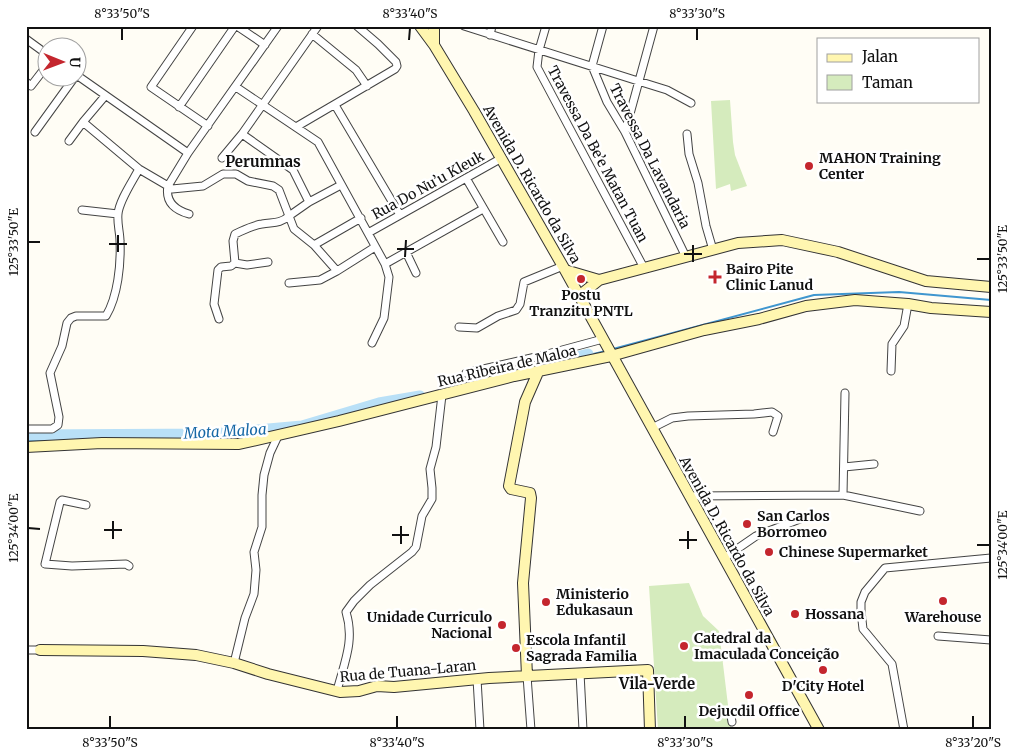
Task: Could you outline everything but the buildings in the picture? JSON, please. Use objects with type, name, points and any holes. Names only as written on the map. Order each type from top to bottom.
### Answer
[{"type":"street","points":[[193,26],[151,87],[208,126]]},
{"type":"street","points":[[179,107],[236,26],[265,46]]},
{"type":"street","points":[[189,214],[178,211],[172,206],[167,190],[168,186],[188,153],[278,26]]},
{"type":"street","points":[[222,158],[242,134],[318,26]]},
{"type":"street","points":[[296,127],[395,69],[397,65],[358,26]]},
{"type":"street","name":"Avenida D. Ricardo da Silva","points":[[420,26],[434,45],[564,268],[819,730]]},
{"type":"street","points":[[434,26],[434,45]]},
{"type":"street","points":[[464,26],[667,90],[691,103]]},
{"type":"street","points":[[490,35],[492,26]]},
{"type":"street","points":[[539,50],[546,26]]},
{"type":"street","points":[[592,66],[603,26]]},
{"type":"street","points":[[625,132],[654,26]]},
{"type":"street","points":[[312,34],[356,70],[367,86]]},
{"type":"street","points":[[26,40],[38,48]]},
{"type":"street","name":"Travessa Da Be’e Matan Tuan","points":[[539,50],[537,67],[644,268]]},
{"type":"street","name":"Travessa Da Lavandaria","points":[[592,66],[607,102],[625,132],[686,257]]},
{"type":"street","points":[[26,82],[32,86],[38,78]]},
{"type":"street","points":[[88,85],[188,153]]},
{"type":"street","points":[[236,87],[318,142],[385,264],[389,277],[384,318],[372,343]]},
{"type":"street","points":[[35,132],[68,88]]},
{"type":"street","points":[[69,141],[105,96]]},
{"type":"street","points":[[334,104],[400,215]]},
{"type":"street","points":[[84,122],[139,169],[172,189],[203,186],[223,174],[236,174],[248,181],[273,186],[279,190],[294,228],[337,271]]},
{"type":"street","points":[[242,134],[293,170],[310,202]]},
{"type":"street","points":[[687,134],[689,154],[698,183],[706,226],[713,250]]},
{"type":"street","name":"Rua Do Nu’u Kleuk","points":[[368,233],[500,159]]},
{"type":"street","points":[[26,429],[52,429],[58,425],[50,372],[62,346],[67,323],[76,316],[106,316],[111,308],[120,264],[118,214],[126,193],[139,169]]},
{"type":"street","points":[[466,178],[503,242]]},
{"type":"street","points":[[235,263],[232,241],[235,234],[264,223],[284,221],[310,202],[341,185]]},
{"type":"street","points":[[385,264],[483,209]]},
{"type":"street","points":[[82,210],[118,214]]},
{"type":"street","points":[[314,246],[360,218]]},
{"type":"street","points":[[579,296],[599,280],[738,243],[782,240],[838,252],[926,281],[991,288]]},
{"type":"street","points":[[289,283],[323,280],[375,247]]},
{"type":"street","points":[[406,252],[416,273]]},
{"type":"street","points":[[219,319],[214,304],[218,270],[221,267],[231,266],[235,263],[247,265],[268,262]]},
{"type":"street","points":[[459,327],[477,328],[498,316],[513,312],[519,307],[524,282],[564,268],[599,280]]},
{"type":"street","name":"Rua Ribeira de Maloa","points":[[26,447],[102,443],[239,444],[278,436],[704,330],[759,319],[806,306],[855,300],[991,312]]},
{"type":"street","points":[[890,371],[892,344],[904,326],[908,304]]},
{"type":"street","points":[[466,373],[604,340]]},
{"type":"street","points":[[531,730],[523,583],[532,498],[530,493],[511,489],[509,486],[525,402],[539,370]]},
{"type":"street","points":[[843,495],[845,393]]},
{"type":"street","points":[[337,691],[345,666],[350,638],[346,612],[370,585],[415,550],[422,516],[433,494],[430,469],[436,447],[442,395]]},
{"type":"street","points":[[652,428],[672,418],[772,412],[778,416],[773,432]]},
{"type":"street","points":[[234,663],[245,618],[254,594],[256,570],[254,552],[262,527],[264,475],[270,453],[278,436]]},
{"type":"street","points":[[844,467],[874,464]]},
{"type":"street","points":[[690,496],[843,495],[920,511]]},
{"type":"street","points":[[86,505],[62,500],[60,502],[45,564],[72,566],[126,564],[129,566]]},
{"type":"street","points":[[724,558],[762,534],[805,517]]},
{"type":"street","points":[[904,730],[892,664],[863,629],[861,602],[866,592],[884,568],[991,558]]},
{"type":"street","points":[[938,636],[991,640]]},
{"type":"street","name":"Rua de Tuana-Laran","points":[[26,650],[143,651],[182,654],[234,663],[268,674],[337,691],[359,691],[377,686],[394,687],[477,679],[648,670],[650,730]]},
{"type":"street","points":[[580,673],[583,730]]},
{"type":"street","points":[[477,679],[480,730]]},
{"type":"green space","points":[[730,100],[735,155],[747,186],[731,191],[730,184],[716,189],[711,101]]},
{"type":"green space","points":[[689,583],[703,616],[719,631],[731,730],[658,730],[649,586]]},
{"type":"waterway","points":[[613,349],[814,295],[899,292],[991,300]]},
{"type":"waterway","points":[[581,357],[606,351]]},
{"type":"waterway","name":"Mota Maloa","points":[[546,365],[588,354]]},
{"type":"waterway","name":"Mota Maloa","points":[[26,435],[213,434],[302,426],[379,403],[420,396]]},
{"type":"waterway","name":"Mota Maloa","points":[[131,438],[259,434]]},
{"type":"waterway","points":[[26,441],[54,441]]},
{"type":"place","name":"MAHON Training Center","points":[[809,166]]},
{"type":"place","name":"Bairo Pite Clinic Lanud","points":[[715,277]]},
{"type":"place","name":"Postu Tranzitu PNTL","points":[[581,279]]},
{"type":"place","name":"San Carlos Borromeo","points":[[747,524]]},
{"type":"place","name":"Chinese Supermarket","points":[[769,552]]},
{"type":"place","name":"Warehouse","points":[[943,601]]},
{"type":"place","name":"Ministerio Edukasaun","points":[[546,602]]},
{"type":"place","name":"Hossana","points":[[795,614]]},
{"type":"place","name":"Unidade Curriculo Nacional","points":[[502,625]]},
{"type":"place","name":"Catedral da Imaculada Conceição","points":[[684,646]]},
{"type":"place","name":"Escola Infantil Sagrada Familia","points":[[516,648]]},
{"type":"place","name":"D'City Hotel","points":[[823,670]]},
{"type":"place","name":"Dejucdil Office","points":[[749,695]]},
{"type":"district","name":"Perumnas","points":[[263,161]]},
{"type":"district","name":"Vila-Verde","points":[[657,683]]}]
